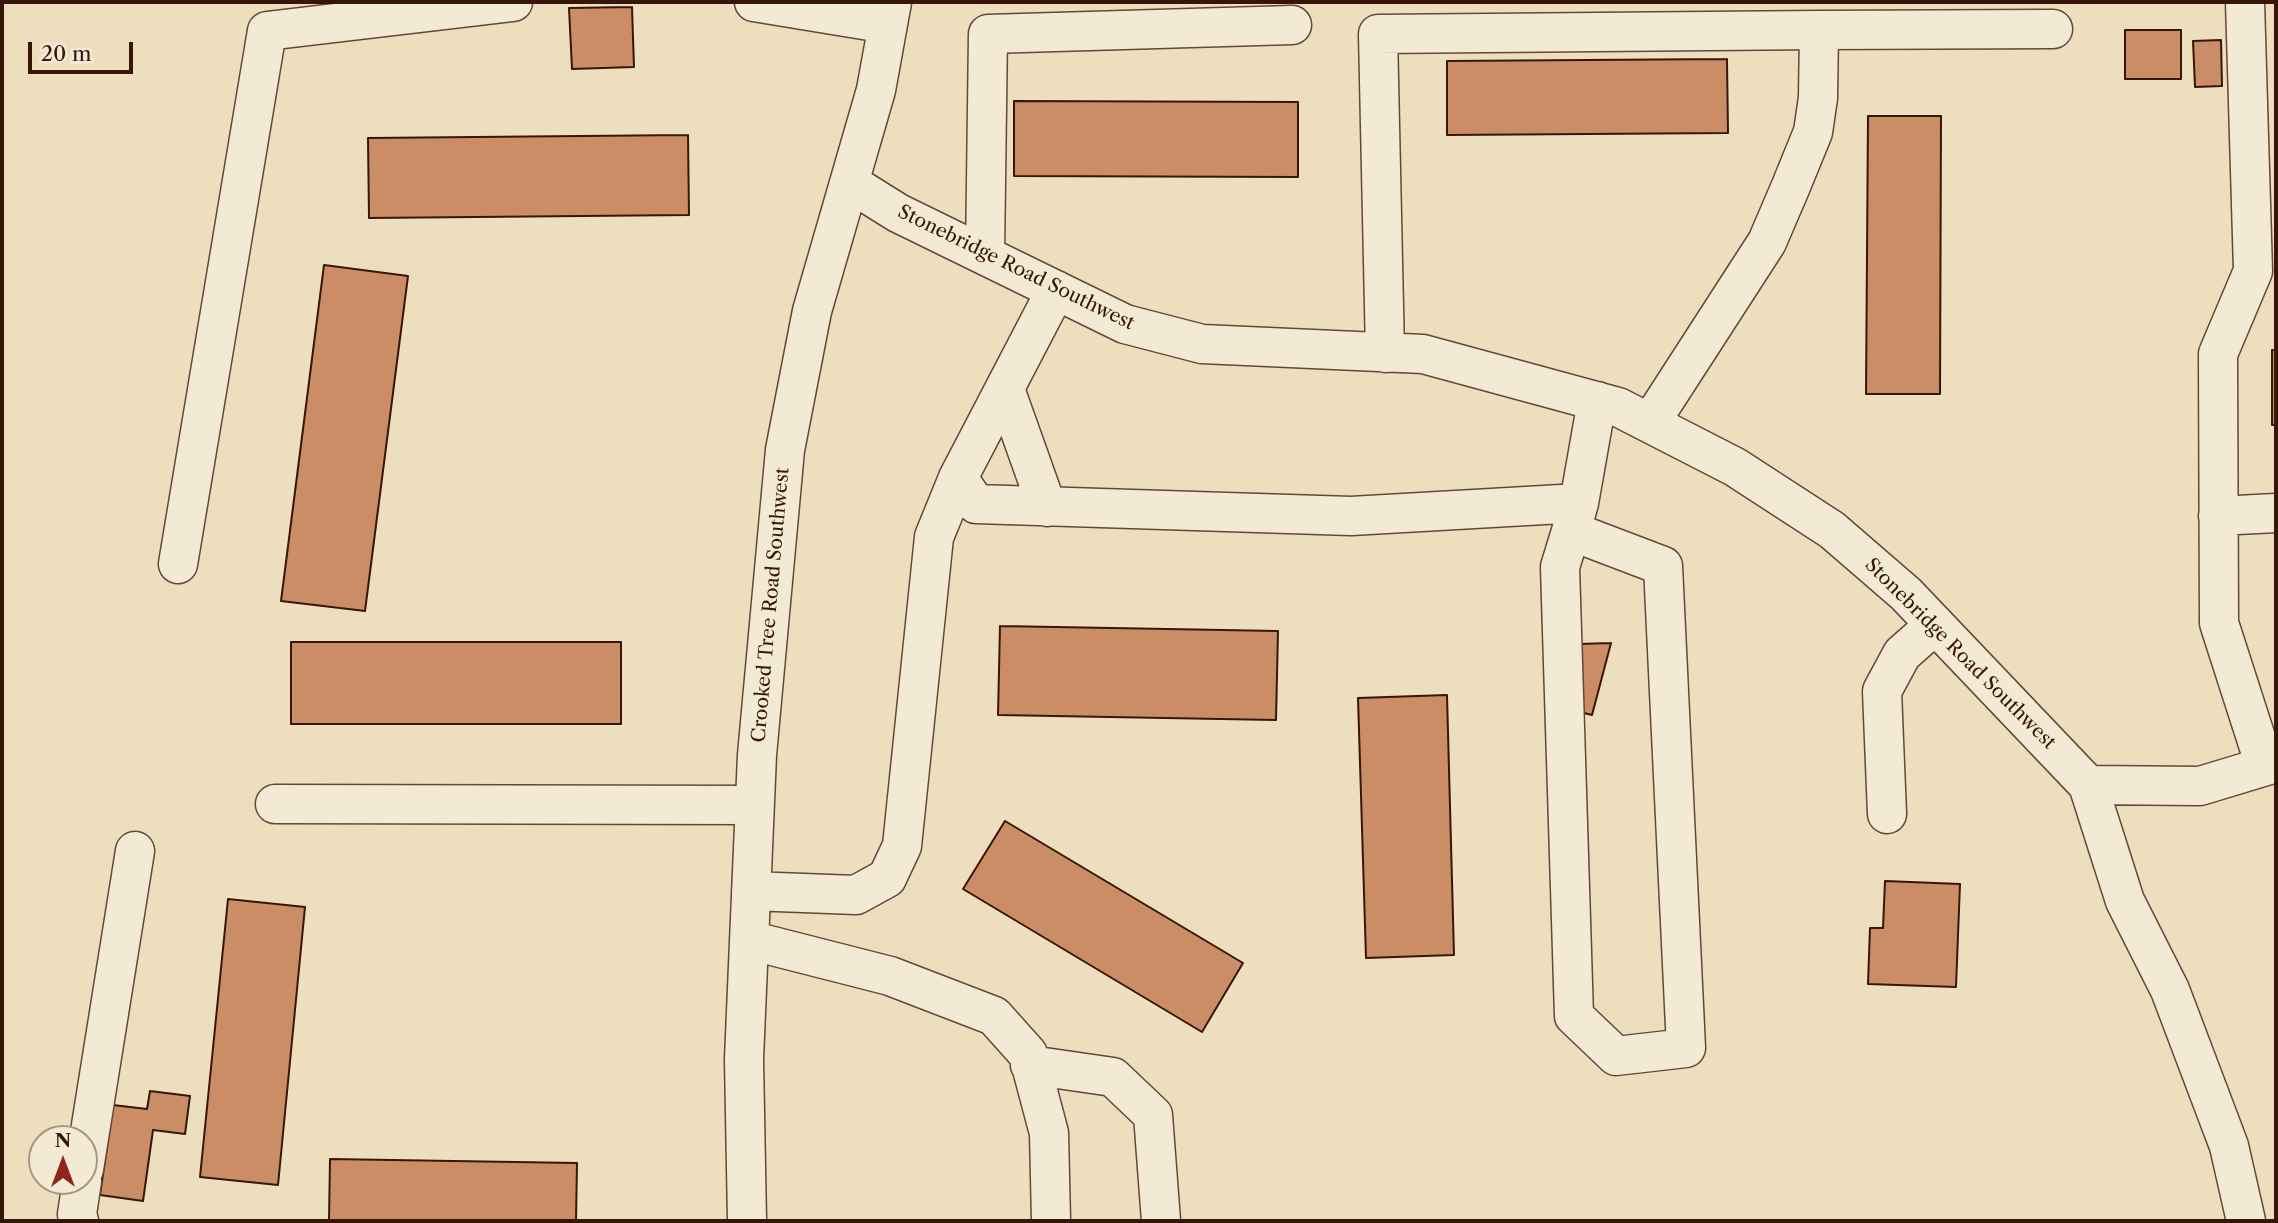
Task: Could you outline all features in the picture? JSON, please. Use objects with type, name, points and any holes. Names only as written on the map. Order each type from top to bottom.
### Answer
[{"type":"street","points":[[178,564],[267,31],[513,2]]},
{"type":"street","points":[[754,2],[890,13]]},
{"type":"street","points":[[2088,785],[2200,786],[2271,765],[2219,623],[2218,354],[2253,271],[2245,2]]},
{"type":"street","name":"Crooked Tree Road Southwest","points":[[747,1221],[744,1059],[754,804],[785,450],[812,311],[876,90],[890,13]]},
{"type":"street","points":[[985,255],[988,34],[1292,25]]},
{"type":"street","points":[[1385,353],[1378,34],[2053,29]]},
{"type":"street","points":[[1650,424],[1767,242],[1813,132],[1818,98],[1819,30]]},
{"type":"street","name":"Stonebridge Road Southwest","points":[[850,183],[898,213],[1125,324],[1202,344],[1423,354],[1618,407],[1735,467],[1832,530],[1906,594],[2088,785],[2125,901],[2170,990],[2228,1146],[2246,1221]]},
{"type":"street","points":[[751,891],[856,895],[887,878],[902,846],[934,537],[958,478],[1056,290]]},
{"type":"street","points":[[1005,390],[1048,507]]},
{"type":"street","points":[[958,478],[976,504],[1351,516],[1575,517],[1662,566],[1686,1048],[1616,1056],[1574,1016],[1560,566],[1575,517],[1597,401]]},
{"type":"street","points":[[2218,516],[2276,513]]},
{"type":"street","points":[[1887,814],[1882,691],[1902,654],[1936,625]]},
{"type":"street","points":[[275,804],[754,804]]},
{"type":"street","points":[[91,1125],[135,851]]},
{"type":"street","points":[[749,940],[890,976],[994,1016],[1028,1054],[1049,1133],[1051,1221]]},
{"type":"street","points":[[1030,1065],[1112,1076],[1153,1115],[1161,1221]]},
{"type":"street","points":[[79,1221],[81,1195]]},
{"type":"building","points":[[632,7],[634,67],[572,69],[569,8]]},
{"type":"building","points":[[2125,30],[2181,30],[2181,79],[2125,79]]},
{"type":"building","points":[[2221,40],[2222,86],[2195,87],[2193,41]]},
{"type":"building","points":[[1727,59],[1728,133],[1447,135],[1447,61]]},
{"type":"building","points":[[1014,101],[1298,102],[1298,177],[1014,176]]},
{"type":"building","points":[[1868,116],[1941,116],[1940,394],[1866,394]]},
{"type":"building","points":[[688,135],[689,215],[369,218],[368,138]]},
{"type":"building","points":[[324,265],[408,276],[365,611],[281,601]]},
{"type":"building","points":[[2272,350],[2276,350],[2276,425],[2272,425]]},
{"type":"building","points":[[1000,626],[1278,631],[1276,720],[998,715]]},
{"type":"building","points":[[291,642],[621,642],[621,724],[291,724]]},
{"type":"building","points":[[1611,643],[1592,715],[1572,710],[1578,644]]},
{"type":"building","points":[[1447,695],[1454,955],[1366,958],[1358,698]]},
{"type":"building","points":[[1005,821],[1243,963],[1202,1032],[963,889]]},
{"type":"building","points":[[1885,881],[1960,884],[1956,987],[1868,984],[1870,928],[1883,928]]},
{"type":"building","points":[[228,899],[305,907],[278,1185],[200,1177]]},
{"type":"building","points":[[150,1091],[190,1096],[185,1134],[153,1130],[143,1201],[100,1195],[113,1105],[147,1109]]},
{"type":"building","points":[[330,1159],[577,1163],[576,1221],[329,1221]]}]
